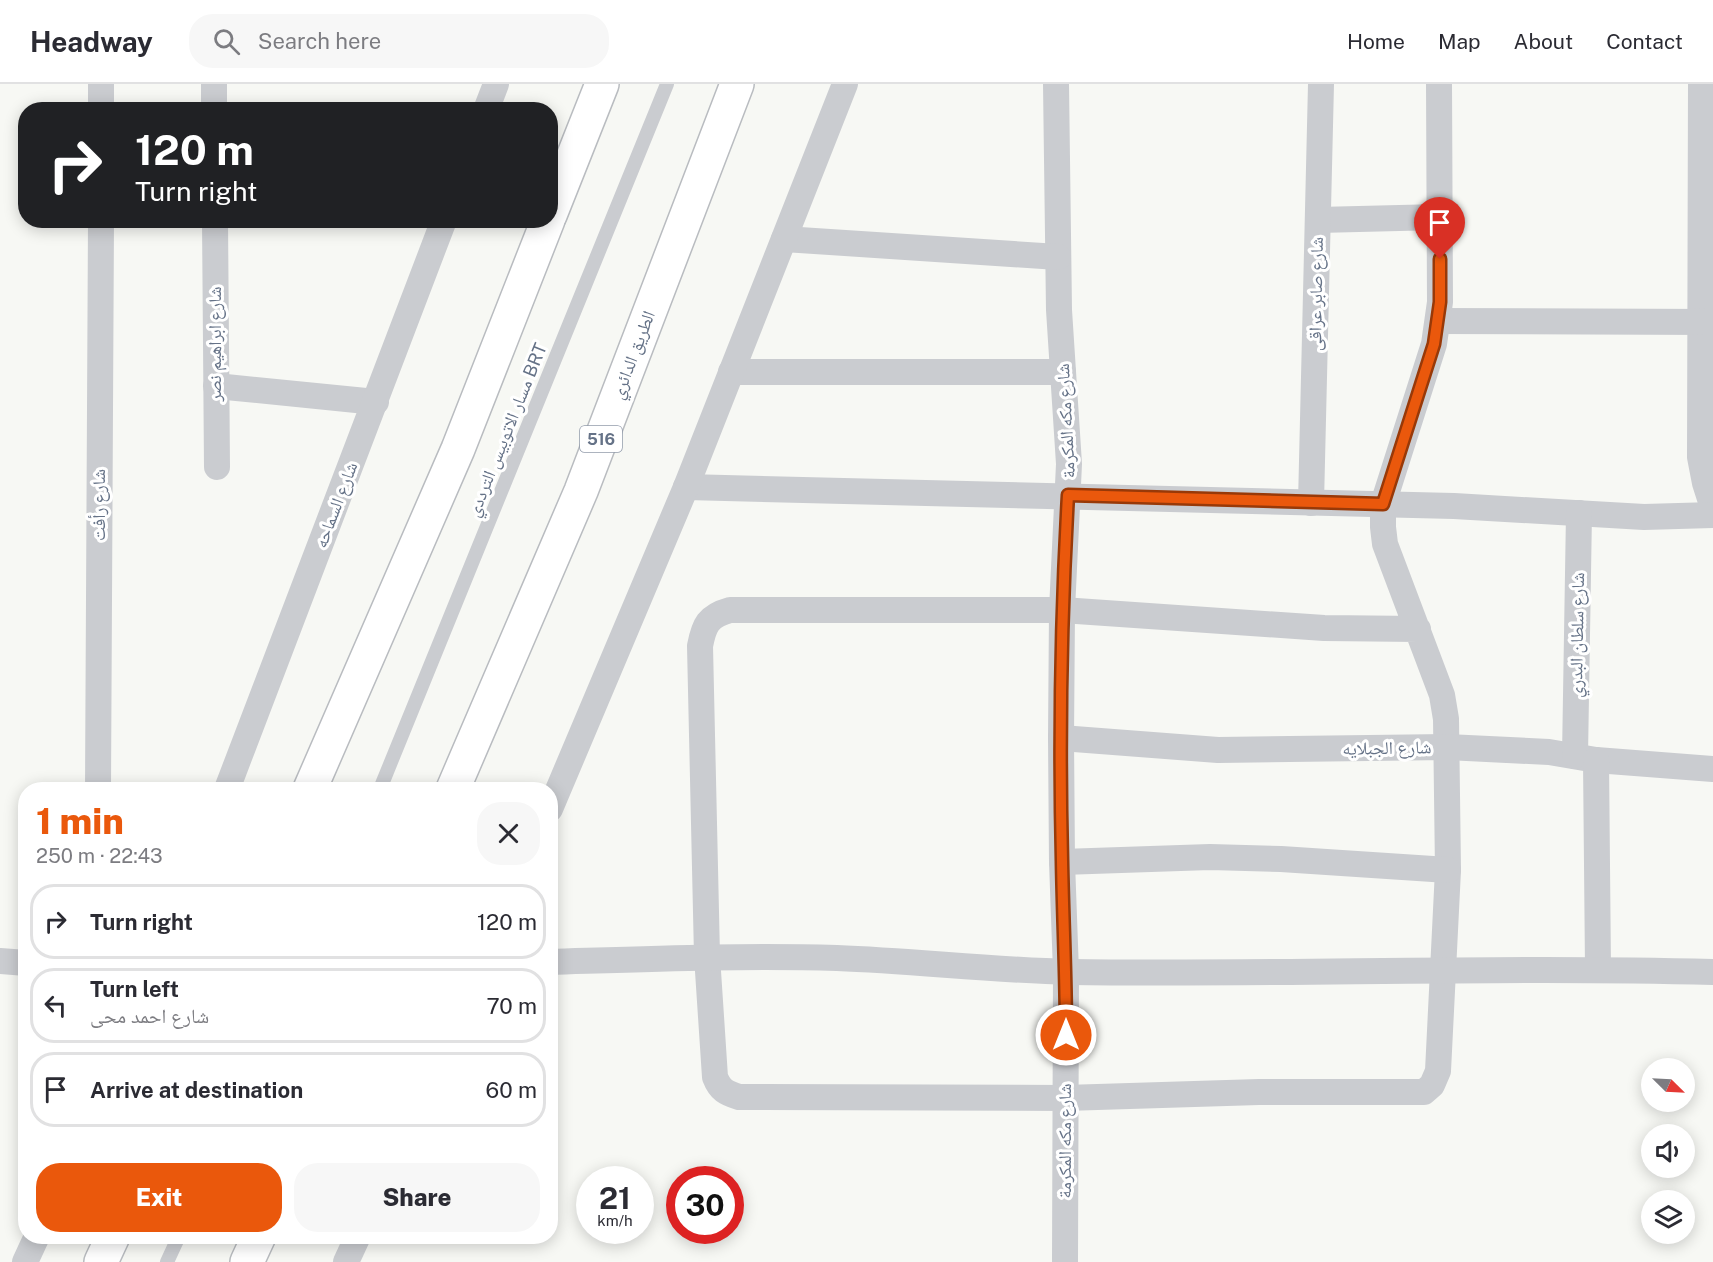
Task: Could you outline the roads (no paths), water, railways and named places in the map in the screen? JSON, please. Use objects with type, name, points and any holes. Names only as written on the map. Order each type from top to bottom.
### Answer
[{"type":"highway","points":[[558,194],[602,84]]},
{"type":"highway","name":"الطريق الدائري","points":[[456,782],[581,491],[737,84]]},
{"type":"highway","points":[[313,782],[458,449],[545,228]]},
{"type":"highway","points":[[101,1262],[109,1244]]},
{"type":"highway","points":[[247,1262],[255,1244]]},
{"type":"street","points":[[101,84],[101,102]]},
{"type":"street","points":[[214,84],[214,102]]},
{"type":"street","points":[[489,102],[496,84]]},
{"type":"street","points":[[558,790],[686,487],[845,84]]},
{"type":"street","name":"شارع مكه المكرمة","points":[[1056,84],[1058,257],[1063,372],[1069,433],[1062,610],[1061,738],[1066,972],[1065,1262]]},
{"type":"street","name":"شارع صابر عراقى","points":[[1311,503],[1321,84]]},
{"type":"street","points":[[1418,629],[1324,628],[1062,610],[730,610],[716,614],[708,622],[700,646],[707,956],[715,1077],[719,1087],[728,1094],[739,1097],[1065,1098],[1259,1092],[1424,1092],[1432,1085],[1438,1071],[1448,870],[1446,719],[1442,695],[1418,629],[1385,544],[1383,504],[1434,344],[1438,321],[1439,84]]},
{"type":"street","points":[[1701,84],[1707,322],[1700,457],[1713,508]]},
{"type":"street","points":[[1318,220],[1440,217]]},
{"type":"street","name":"شارع رأفت","points":[[98,782],[100,228]]},
{"type":"street","name":"شارع ابراهيم نصر","points":[[215,228],[217,467]]},
{"type":"street","name":"شارع السماحه","points":[[230,782],[441,228]]},
{"type":"street","points":[[784,238],[1058,257]]},
{"type":"street","points":[[1438,321],[1707,322]]},
{"type":"street","points":[[731,372],[1063,372]]},
{"type":"street","points":[[216,386],[376,402]]},
{"type":"street","points":[[686,487],[1454,506],[1644,517],[1713,515]]},
{"type":"street","name":"شارع سلطان البدري","points":[[1579,513],[1585,758],[1598,969]]},
{"type":"street","name":"شارع الجبلايه","points":[[1061,738],[1218,750],[1447,747],[1549,752],[1585,758],[1713,769]]},
{"type":"street","points":[[1062,862],[1210,857],[1448,870]]},
{"type":"street","points":[[558,962],[707,956],[837,958],[1066,972],[1271,973],[1444,969],[1713,972]]},
{"type":"street","points":[[0,961],[18,962]]},
{"type":"street","points":[[25,1262],[33,1244]]},
{"type":"street","points":[[346,1262],[354,1244]]},
{"type":"lane","name":"مسار الاتوبيس الترددي BRT","points":[[383,782],[667,84]]},
{"type":"lane","points":[[167,1262],[175,1244]]}]
